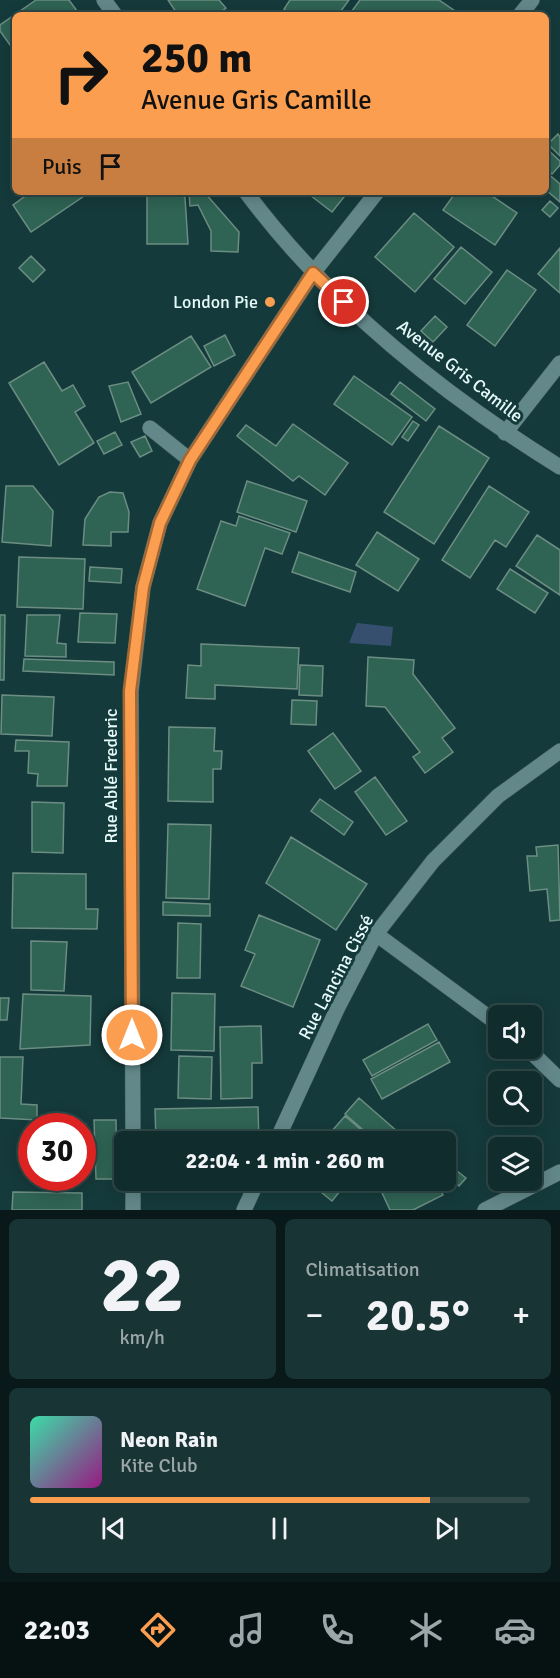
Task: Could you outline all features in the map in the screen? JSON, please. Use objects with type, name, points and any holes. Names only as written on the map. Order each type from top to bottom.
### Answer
[{"type":"street","points":[[522,12],[532,0]]},
{"type":"street","name":"Avenue Gris Camille","points":[[248,195],[313,273],[407,358],[505,433],[560,467]]},
{"type":"street","name":"Rue Ablé Frederic","points":[[133,1131],[130,691],[146,577],[160,523],[190,460],[313,273],[375,195]]},
{"type":"street","points":[[505,433],[560,363]]},
{"type":"street","points":[[150,428],[190,460]]},
{"type":"street","name":"Rue Lancina Cissé","points":[[281,1131],[338,1007],[376,934],[433,861],[498,796],[560,751]]},
{"type":"street","points":[[376,934],[488,1017]]},
{"type":"street","points":[[538,1059],[560,1080]]},
{"type":"street","points":[[485,1210],[560,1172]]},
{"type":"street","points":[[133,1191],[133,1210]]},
{"type":"street","points":[[244,1210],[253,1191]]},
{"type":"water","points":[[357,623],[393,627],[391,646],[349,643]]},
{"type":"building","points":[[36,0],[69,0],[78,12],[19,12]]},
{"type":"building","points":[[168,0],[219,0],[226,8],[220,12],[176,12]]},
{"type":"building","points":[[290,0],[349,0],[340,12],[288,12],[284,9]]},
{"type":"building","points":[[360,0],[439,0],[455,11],[454,12],[351,12]]},
{"type":"building","points":[[12,17],[12,48],[0,31],[0,25]]},
{"type":"building","points":[[558,134],[560,156],[549,145]]},
{"type":"building","points":[[549,151],[560,161],[560,165],[552,174],[549,171]]},
{"type":"building","points":[[549,175],[560,184],[560,202],[549,193]]},
{"type":"building","points":[[27,195],[84,196],[31,232],[13,205]]},
{"type":"building","points":[[147,195],[183,195],[188,244],[147,244]]},
{"type":"building","points":[[189,195],[207,195],[239,232],[238,252],[211,251],[211,231],[198,205],[190,206]]},
{"type":"building","points":[[310,195],[346,195],[332,212]]},
{"type":"building","points":[[454,195],[490,195],[517,213],[495,245],[443,210]]},
{"type":"building","points":[[550,201],[558,208],[550,217],[542,210]]},
{"type":"building","points":[[414,213],[454,247],[415,292],[375,257]]},
{"type":"building","points":[[461,247],[492,272],[465,304],[434,279]]},
{"type":"building","points":[[560,248],[560,293],[538,274]]},
{"type":"building","points":[[31,256],[45,270],[33,282],[19,268]]},
{"type":"building","points":[[507,270],[536,290],[495,346],[467,325]]},
{"type":"building","points":[[435,316],[447,327],[433,342],[421,331]]},
{"type":"building","points":[[225,335],[235,355],[214,366],[204,346]]},
{"type":"building","points":[[191,336],[211,367],[151,403],[132,372]]},
{"type":"building","points":[[44,362],[62,391],[73,385],[85,406],[75,412],[94,443],[59,465],[9,383]]},
{"type":"building","points":[[354,376],[412,417],[392,445],[334,404]]},
{"type":"building","points":[[128,382],[141,414],[121,422],[109,386]]},
{"type":"building","points":[[400,382],[435,409],[426,421],[391,394]]},
{"type":"building","points":[[413,421],[419,425],[408,441],[402,437]]},
{"type":"building","points":[[293,424],[348,463],[325,495],[299,476],[293,481],[237,436],[246,425],[276,446]]},
{"type":"building","points":[[439,426],[489,458],[434,544],[384,512]]},
{"type":"building","points":[[115,432],[122,445],[104,454],[97,441]]},
{"type":"building","points":[[145,436],[152,451],[140,457],[131,442]]},
{"type":"building","points":[[247,481],[307,501],[296,532],[237,512]]},
{"type":"building","points":[[6,486],[33,486],[53,511],[51,546],[2,542]]},
{"type":"building","points":[[489,486],[529,512],[506,547],[495,540],[470,578],[442,560]]},
{"type":"building","points":[[110,492],[123,493],[129,512],[128,532],[111,532],[111,546],[83,545],[85,519],[99,497]]},
{"type":"building","points":[[239,516],[290,533],[282,554],[265,548],[245,606],[197,589],[221,521],[236,526]]},
{"type":"building","points":[[377,532],[419,559],[398,591],[356,565]]},
{"type":"building","points":[[537,535],[560,550],[560,595],[516,566]]},
{"type":"building","points":[[299,552],[356,572],[350,592],[292,572]]},
{"type":"building","points":[[19,557],[85,559],[83,609],[17,607]]},
{"type":"building","points":[[90,567],[122,569],[121,583],[89,581]]},
{"type":"building","points":[[510,569],[548,593],[535,613],[497,589]]},
{"type":"building","points":[[80,613],[117,614],[115,643],[78,642]]},
{"type":"building","points":[[0,615],[5,615],[4,680],[0,680]]},
{"type":"building","points":[[27,615],[60,615],[57,643],[66,644],[66,657],[25,656]]},
{"type":"building","points":[[201,644],[299,648],[297,689],[215,685],[215,699],[186,698],[188,665],[201,666]]},
{"type":"building","points":[[368,657],[414,660],[413,674],[455,728],[442,738],[453,752],[425,773],[413,757],[420,752],[385,707],[366,706]]},
{"type":"building","points":[[24,659],[114,662],[114,675],[23,671]]},
{"type":"building","points":[[300,665],[323,666],[322,696],[299,695]]},
{"type":"building","points":[[2,695],[54,697],[52,736],[1,734]]},
{"type":"building","points":[[292,700],[317,701],[316,725],[291,724]]},
{"type":"building","points":[[169,727],[215,728],[214,751],[222,751],[221,769],[213,769],[213,802],[168,801]]},
{"type":"building","points":[[333,733],[361,771],[335,789],[308,751]]},
{"type":"building","points":[[16,740],[69,742],[67,786],[37,786],[38,774],[28,773],[29,751],[15,751]]},
{"type":"building","points":[[375,777],[407,821],[386,835],[355,792]]},
{"type":"building","points":[[320,799],[353,822],[344,835],[311,811]]},
{"type":"building","points":[[32,802],[64,803],[63,853],[32,852]]},
{"type":"building","points":[[168,824],[211,825],[209,899],[166,898]]},
{"type":"building","points":[[291,837],[367,884],[336,930],[266,883]]},
{"type":"building","points":[[558,845],[560,920],[550,921],[547,889],[530,891],[527,856],[537,856],[536,847]]},
{"type":"building","points":[[13,873],[86,874],[86,909],[98,909],[97,929],[12,928]]},
{"type":"building","points":[[163,902],[210,904],[210,916],[163,915]]},
{"type":"building","points":[[259,915],[320,940],[293,1007],[241,986],[255,954],[245,950]]},
{"type":"building","points":[[178,923],[201,924],[200,978],[177,978]]},
{"type":"building","points":[[31,941],[67,942],[64,991],[31,990]]},
{"type":"building","points":[[172,993],[215,994],[214,1051],[171,1050]]},
{"type":"building","points":[[23,994],[91,996],[90,1045],[20,1049]]},
{"type":"building","points":[[0,998],[9,998],[7,1020],[0,1020]]},
{"type":"building","points":[[428,1024],[437,1040],[372,1076],[363,1060]]},
{"type":"building","points":[[261,1026],[262,1063],[252,1063],[252,1098],[221,1099],[220,1027]]},
{"type":"building","points":[[439,1042],[450,1062],[382,1099],[371,1079]]},
{"type":"building","points":[[179,1056],[212,1057],[211,1099],[178,1098]]},
{"type":"building","points":[[0,1057],[23,1057],[21,1104],[37,1105],[37,1113],[18,1113],[18,1119],[0,1118]]},
{"type":"building","points":[[359,1098],[397,1131],[364,1131],[345,1114]]},
{"type":"building","points":[[258,1107],[259,1131],[156,1131],[155,1109]]},
{"type":"building","points":[[345,1116],[362,1131],[332,1131]]},
{"type":"building","points":[[96,1120],[116,1120],[114,1179],[96,1179]]},
{"type":"building","points":[[456,1170],[466,1178],[459,1186],[456,1183]]},
{"type":"building","points":[[320,1191],[340,1191],[332,1201]]},
{"type":"building","points":[[381,1191],[441,1191],[443,1195],[413,1210],[390,1210]]},
{"type":"building","points":[[13,1192],[82,1193],[82,1210],[12,1210]]},
{"type":"place","name":"London Pie","points":[[270,302]]},
{"type":"route","points":[[132,1035],[130,691],[143,587],[160,523],[173,491],[190,460],[313,273],[344,302]]}]
